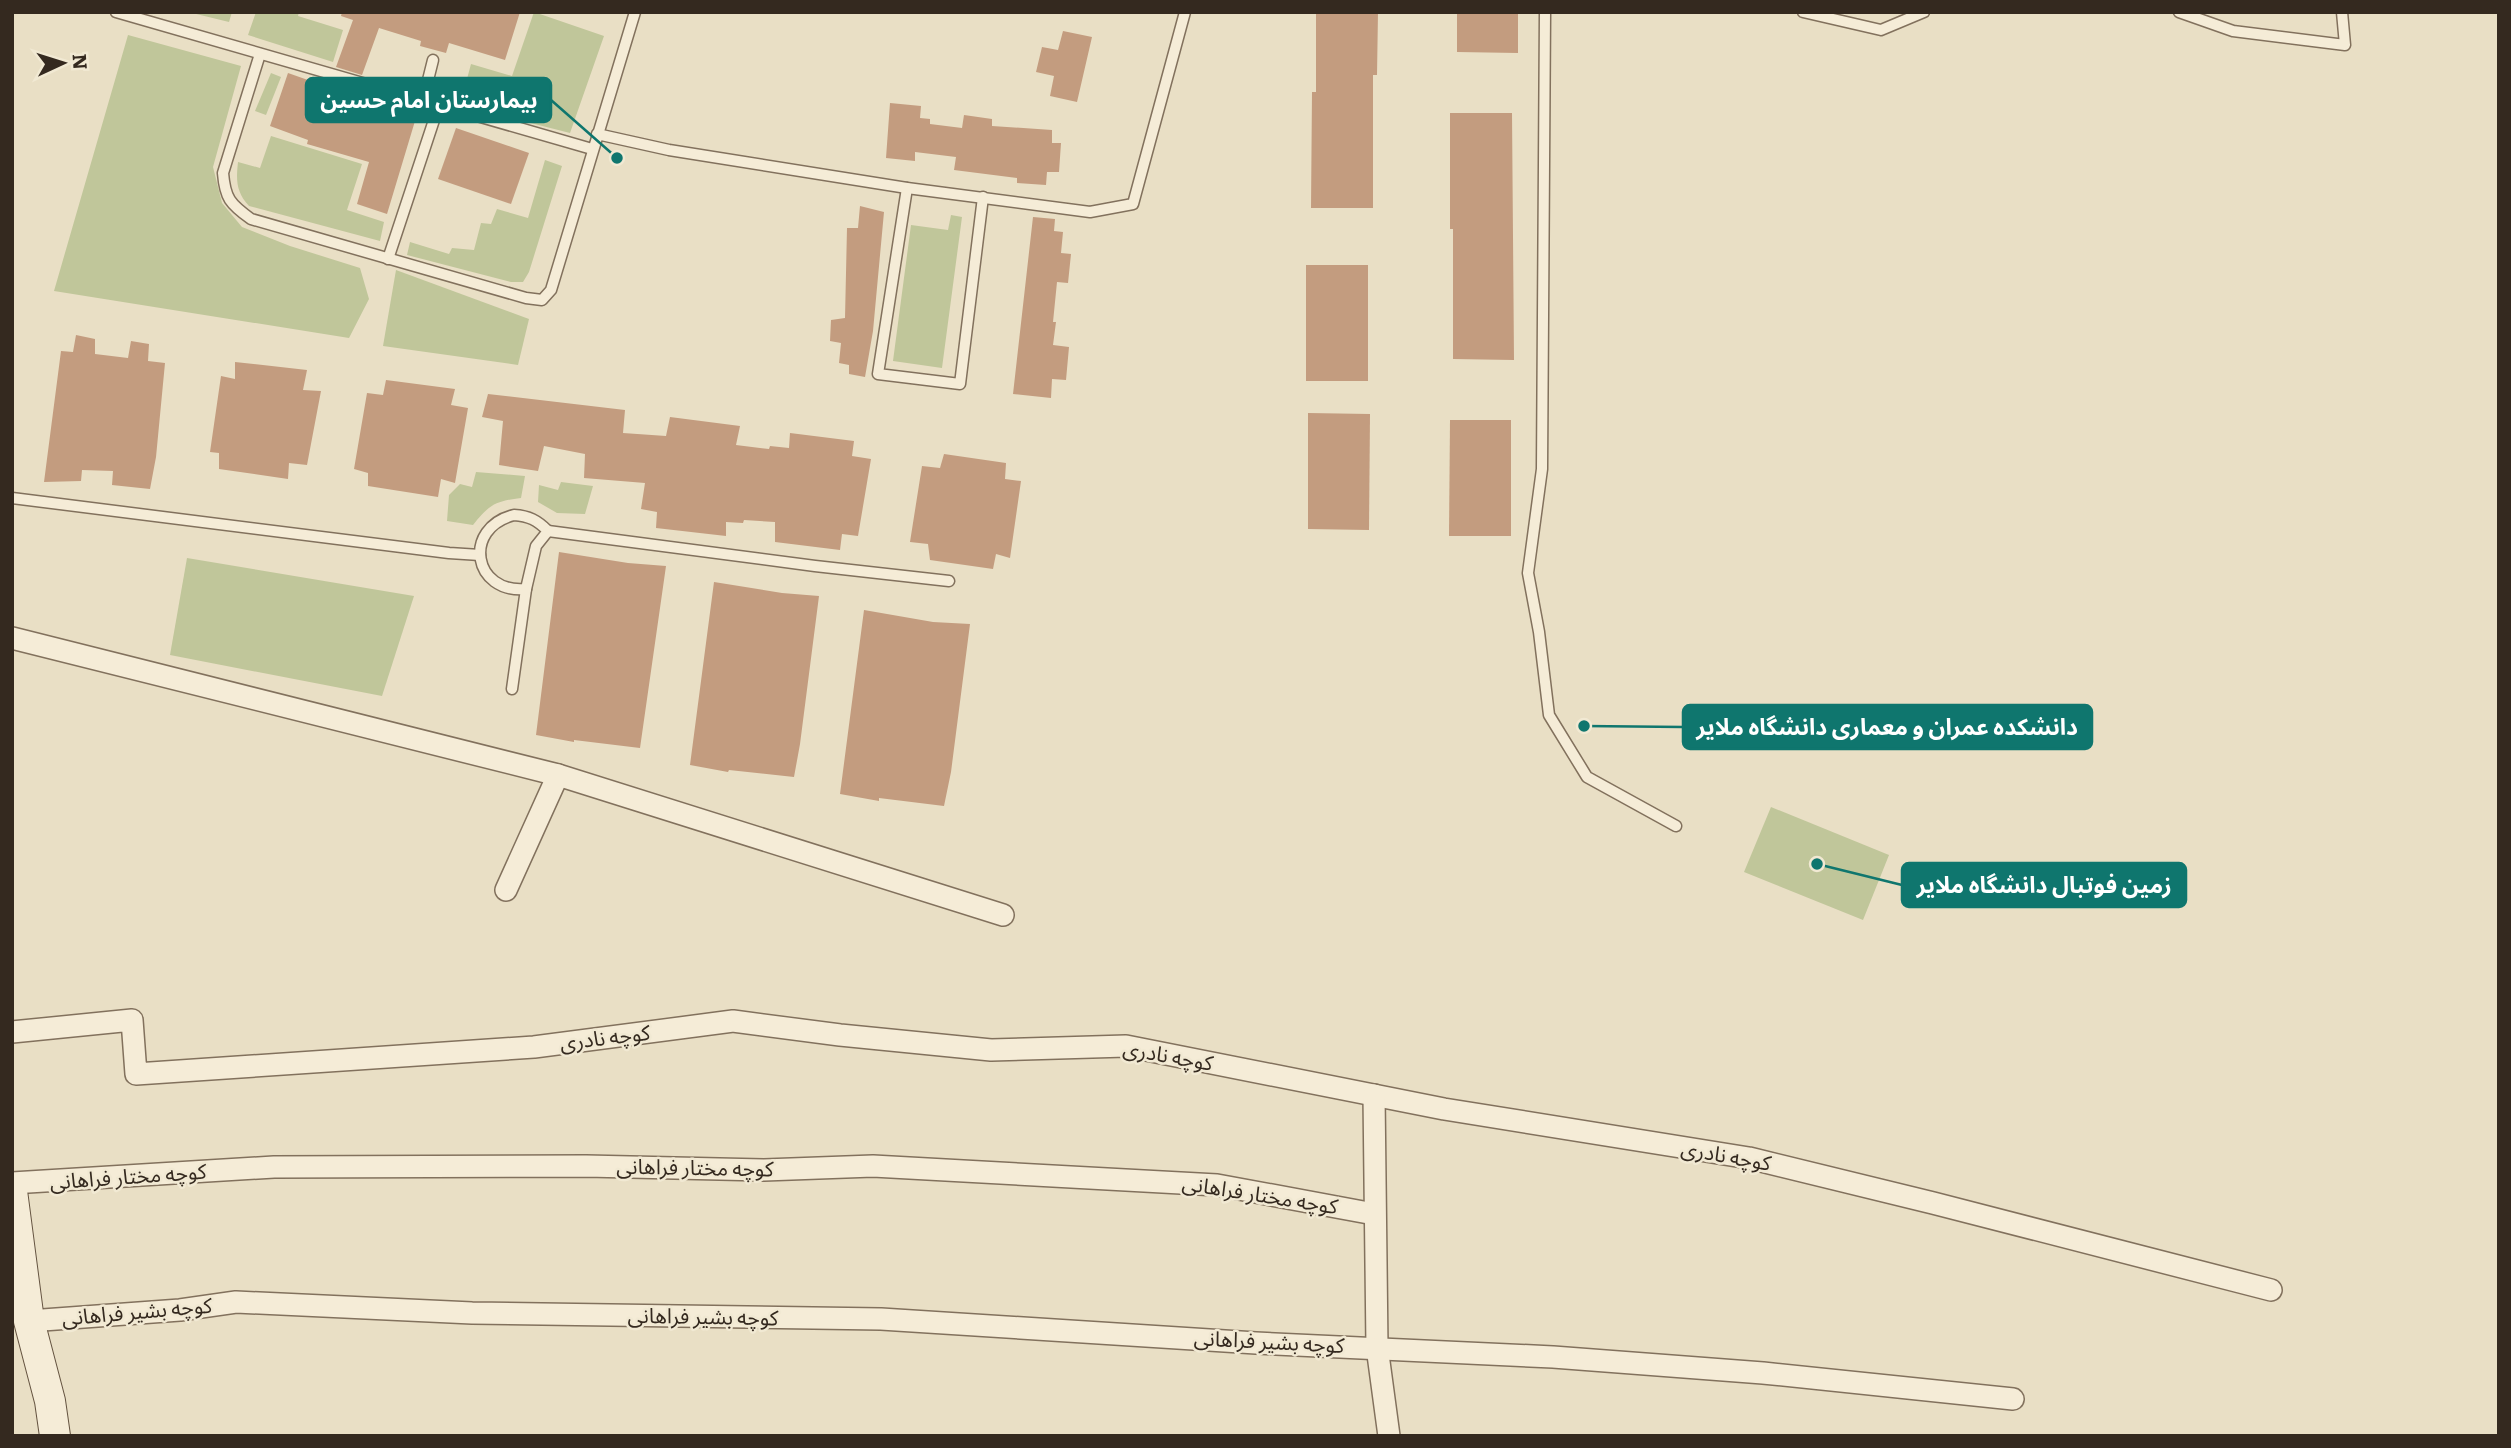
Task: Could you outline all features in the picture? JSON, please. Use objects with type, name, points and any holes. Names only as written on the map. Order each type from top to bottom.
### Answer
[{"type":"main road","points":[[12,1191],[16,1242],[29,1321],[50,1401],[55,1436]]},
{"type":"street","points":[[12,638],[558,775],[1003,915]]},
{"type":"street","points":[[506,890],[558,775]]},
{"type":"street","name":"کوچه نادری","points":[[12,1032],[132,1020],[136,1074],[534,1047],[733,1021],[991,1050],[1126,1046],[1374,1095],[1749,1158],[2271,1290]]},
{"type":"street","points":[[1374,1095],[1377,1347],[1389,1436]]},
{"type":"street","name":"کوچه مختار فراهانی","points":[[12,1184],[274,1167],[586,1166],[764,1170],[873,1166],[1217,1185],[1374,1214]]},
{"type":"street","name":"کوچه بشیر فراهانی","points":[[29,1321],[180,1310],[236,1302],[486,1314],[881,1319],[1256,1343],[1553,1357],[1763,1373],[2013,1399]]},
{"type":"lane","points":[[116,12],[592,149]]},
{"type":"lane","points":[[260,54],[223,173],[225,191],[233,206],[251,219],[526,298],[542,300],[551,290],[635,12]]},
{"type":"lane","points":[[597,134],[669,150],[907,188],[1090,212],[1133,204],[1185,12]]},
{"type":"lane","points":[[1545,12],[1542,469],[1528,573],[1539,632],[1549,715],[1587,777],[1675,826]]},
{"type":"lane","points":[[1802,12],[1881,30],[1924,12]]},
{"type":"lane","points":[[2179,12],[2233,31],[2345,45],[2342,12]]},
{"type":"lane","points":[[423,100],[433,60]]},
{"type":"lane","points":[[388,259],[439,105]]},
{"type":"lane","points":[[907,188],[878,374],[960,384],[983,197]]},
{"type":"lane","points":[[12,498],[480,555]]},
{"type":"lane","points":[[526,589],[502,587],[492,581],[485,571],[480,555],[483,537],[501,518],[527,516],[548,531],[815,566],[949,580]]},
{"type":"lane","points":[[512,689],[526,589],[536,546],[548,531]]},
{"type":"green space","points":[[188,12],[232,12],[229,22]]},
{"type":"green space","points":[[256,12],[299,12],[298,16],[343,30],[333,62],[248,35]]},
{"type":"green space","points":[[534,12],[604,36],[570,133],[460,105],[471,64],[512,76]]},
{"type":"green space","points":[[128,35],[241,66],[213,167],[222,203],[242,227],[290,246],[360,268],[369,299],[349,338],[54,291]]},
{"type":"green space","points":[[271,73],[281,77],[266,115],[255,111]]},
{"type":"green space","points":[[271,136],[362,164],[347,210],[384,222],[380,241],[249,206],[238,185],[238,162],[260,168]]},
{"type":"green space","points":[[545,160],[562,166],[529,272],[523,282],[511,282],[407,255],[410,242],[449,254],[452,248],[474,250],[481,223],[491,224],[497,209],[528,218]]},
{"type":"green space","points":[[951,215],[962,217],[942,368],[893,361],[911,225],[948,230]]},
{"type":"green space","points":[[396,270],[529,319],[518,365],[383,346]]},
{"type":"green space","points":[[476,472],[525,476],[521,498],[493,505],[473,525],[447,521],[449,495],[460,484],[472,487]]},
{"type":"green space","points":[[561,482],[593,486],[585,514],[557,513],[538,502],[539,485],[558,490]]},
{"type":"green space","points":[[187,558],[414,596],[382,696],[170,655]]},
{"type":"green space","points":[[1771,807],[1889,855],[1863,920],[1744,872]]},
{"type":"building","points":[[342,12],[520,12],[505,60],[449,43],[446,53],[420,46],[421,41],[379,28],[362,75],[336,67],[353,20],[341,16]]},
{"type":"building","points":[[1316,12],[1378,12],[1377,75],[1373,75],[1373,208],[1311,208]]},
{"type":"building","points":[[1457,12],[1518,12],[1518,53],[1457,52]]},
{"type":"building","points":[[1063,31],[1092,37],[1077,102],[1050,96],[1054,76],[1036,72],[1042,47],[1058,50]]},
{"type":"building","points":[[288,73],[325,86],[331,82],[357,89],[356,92],[418,111],[387,214],[357,204],[369,162],[307,144],[308,140],[270,126]]},
{"type":"building","points":[[890,103],[921,106],[920,118],[930,119],[930,124],[962,128],[964,115],[992,119],[992,126],[1052,130],[1052,143],[1061,143],[1059,172],[1047,172],[1046,185],[1017,183],[1017,178],[954,170],[956,157],[915,152],[915,161],[886,158]]},
{"type":"building","points":[[1450,113],[1512,113],[1514,360],[1453,359]]},
{"type":"building","points":[[456,128],[529,153],[511,204],[438,179]]},
{"type":"building","points":[[860,206],[884,212],[873,331],[865,377],[849,374],[849,365],[839,363],[841,343],[830,341],[831,320],[845,318],[847,228],[858,228]]},
{"type":"building","points":[[1033,217],[1055,219],[1054,231],[1063,232],[1061,253],[1071,254],[1068,283],[1057,282],[1053,322],[1056,322],[1053,345],[1069,347],[1066,380],[1052,379],[1051,398],[1013,394]]},
{"type":"building","points":[[1306,265],[1368,265],[1368,381],[1306,381]]},
{"type":"building","points":[[76,335],[95,339],[95,354],[128,358],[131,341],[149,344],[148,361],[165,363],[156,457],[150,489],[112,485],[113,471],[82,470],[81,481],[44,482],[61,351],[73,352]]},
{"type":"building","points":[[235,362],[307,370],[303,390],[321,391],[307,465],[289,463],[288,479],[219,469],[219,453],[210,452],[221,376],[235,379]]},
{"type":"building","points":[[386,380],[455,389],[451,405],[468,408],[455,483],[441,479],[438,497],[368,486],[368,473],[354,469],[367,393],[383,395]]},
{"type":"building","points":[[488,394],[625,410],[623,433],[666,436],[670,417],[740,426],[736,445],[769,449],[770,446],[789,448],[790,433],[854,441],[852,456],[871,459],[858,536],[842,534],[840,550],[775,542],[775,522],[726,522],[726,536],[656,528],[657,512],[641,509],[645,483],[584,478],[585,454],[544,446],[538,471],[499,465],[503,421],[482,417]]},
{"type":"building","points":[[1308,413],[1370,414],[1369,530],[1308,529]]},
{"type":"building","points":[[1450,420],[1511,420],[1511,536],[1449,536]]},
{"type":"building","points":[[944,454],[1006,463],[1005,479],[1021,481],[1010,558],[996,554],[993,569],[930,560],[928,544],[910,542],[922,466],[940,468]]},
{"type":"building","points":[[559,552],[666,566],[640,748],[574,742],[536,735]]},
{"type":"building","points":[[714,582],[819,596],[794,777],[728,772],[690,765]]},
{"type":"building","points":[[864,610],[933,622],[970,624],[951,772],[944,806],[879,798],[879,801],[840,794]]},
{"type":"place","name":"بیمارستان امام حسین","points":[[617,158]]},
{"type":"place","name":"دانشکده عمران و معماری دانشگاه ملایر","points":[[1584,726]]},
{"type":"place","name":"زمین فوتبال دانشگاه ملایر","points":[[1817,864]]}]
